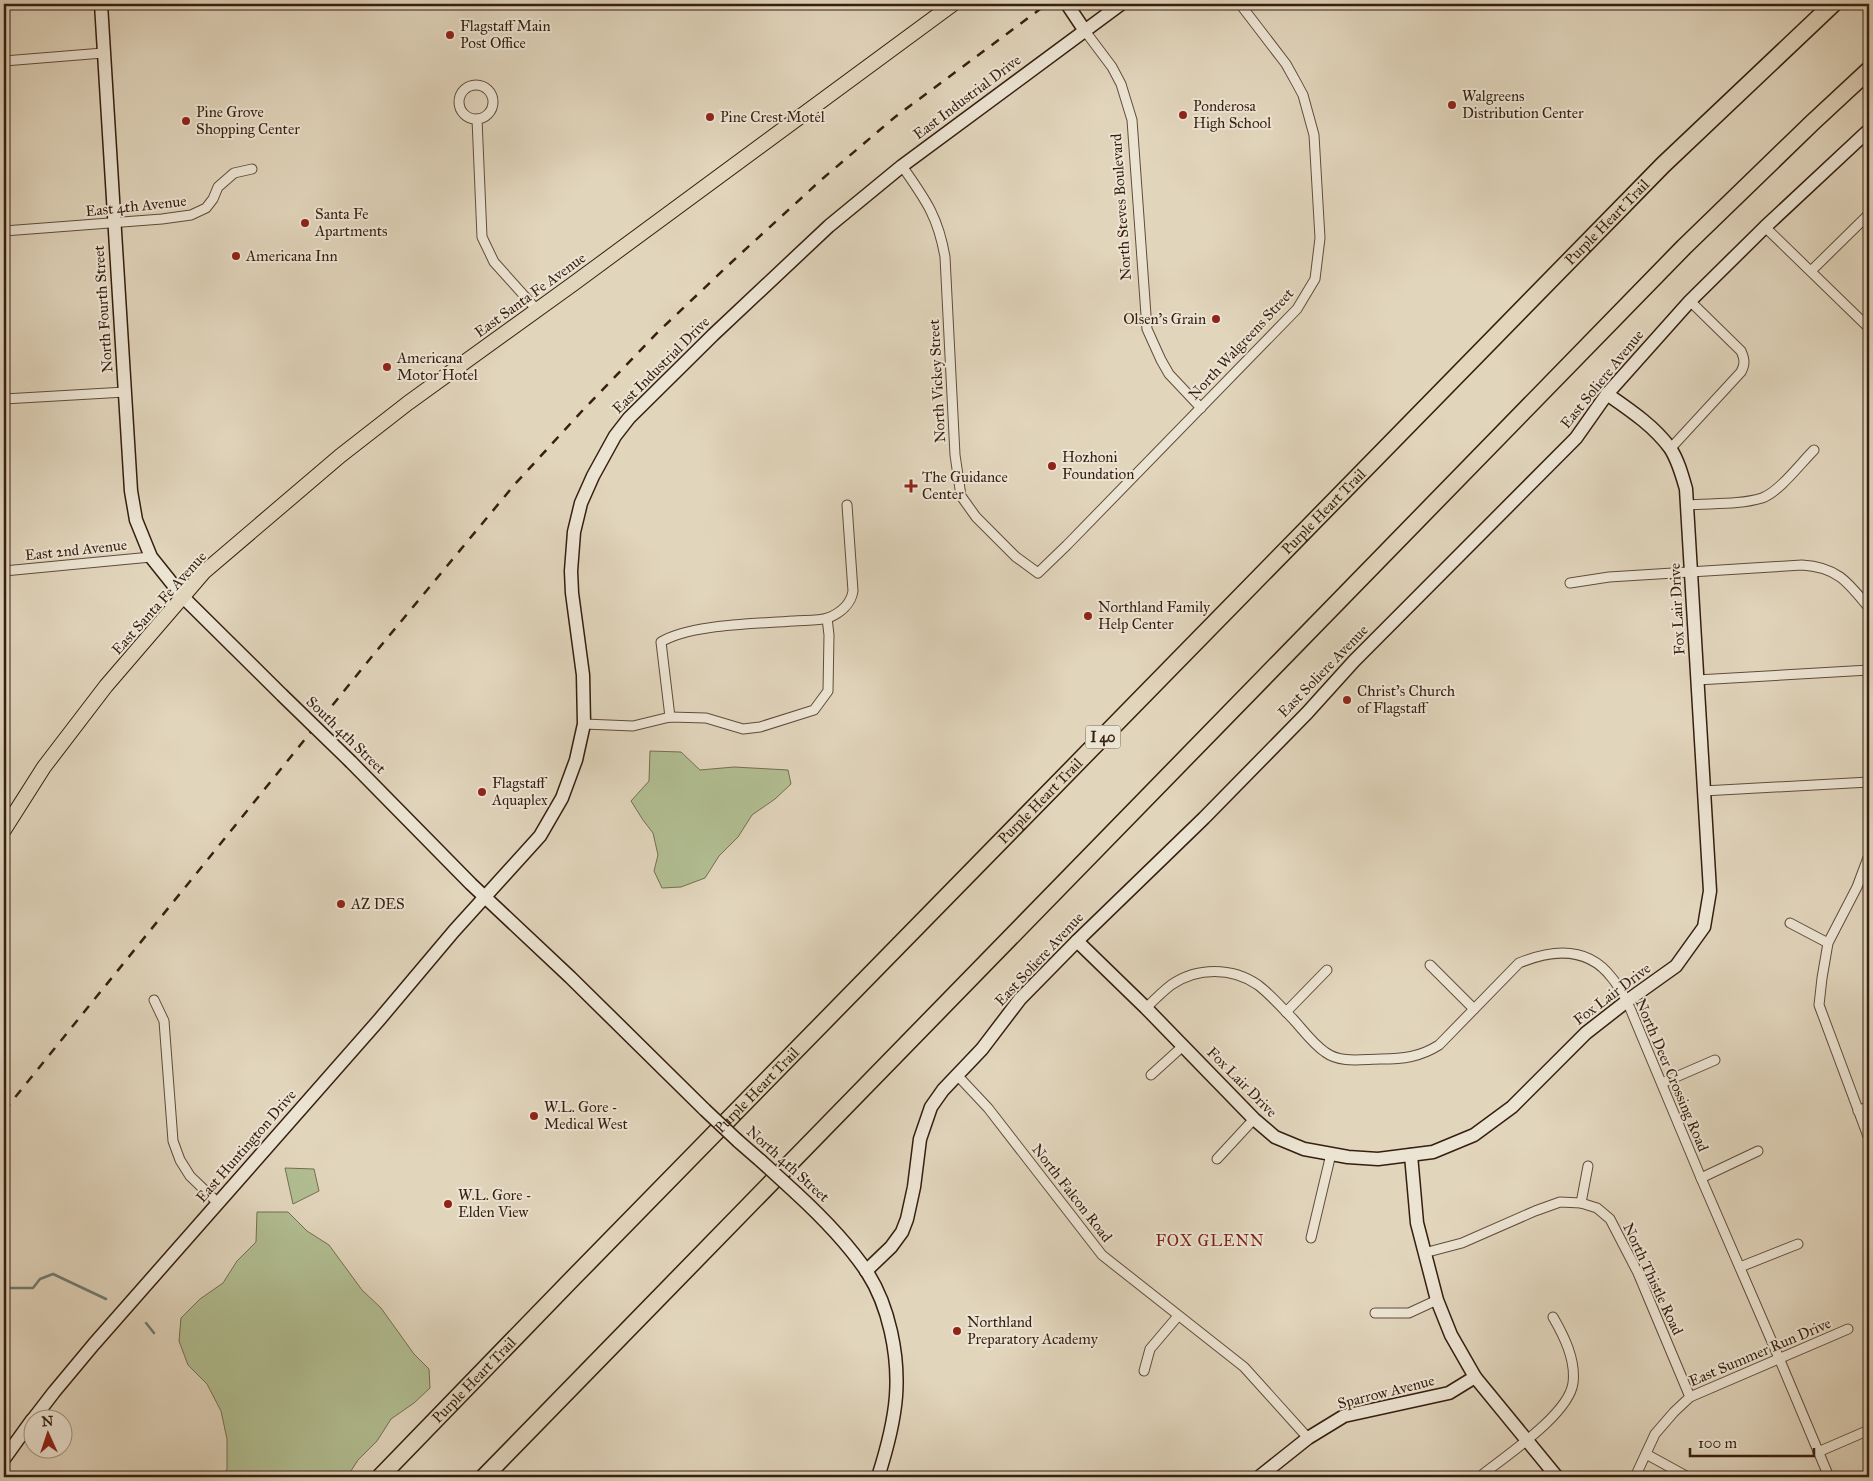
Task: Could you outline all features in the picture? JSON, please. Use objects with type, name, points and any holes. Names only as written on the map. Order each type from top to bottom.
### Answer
[{"type":"highway","name":"Purple Heart Trail","points":[[380,1477],[1663,165],[1833,4]]},
{"type":"highway","points":[[484,1477],[1684,247],[1869,70]]},
{"type":"main road","name":"East Santa Fe Avenue","points":[[4,828],[44,767],[96,700],[204,572],[340,456],[408,403],[953,4]]},
{"type":"street","name":"North Fourth Street","points":[[101,4],[131,491],[136,520],[151,557],[183,597]]},
{"type":"street","name":"North Steves Boulevard","points":[[1067,4],[1122,84],[1132,120],[1147,329],[1169,374],[1201,408]]},
{"type":"street","name":"East Industrial Drive","points":[[485,896],[540,836],[562,798],[576,760],[584,724],[583,674],[572,593],[571,572],[574,532],[582,503],[602,457],[615,436],[629,418],[713,335],[829,226],[902,166],[1120,4]]},
{"type":"street","name":"North Walgreens Street","points":[[1038,573],[1065,548],[1297,309],[1315,279],[1320,238],[1314,135],[1303,95],[1286,64],[1240,4]]},
{"type":"street","points":[[4,61],[103,53]]},
{"type":"street","points":[[477,119],[482,237],[494,262],[537,310]]},
{"type":"street","name":"East Soliere Avenue","points":[[866,1271],[883,1256],[902,1232],[911,1205],[920,1139],[932,1107],[957,1075],[982,1049],[1020,999],[1204,818],[1307,713],[1354,661],[1576,438],[1607,394],[1690,301],[1765,227],[1869,130]]},
{"type":"street","name":"North Vickey Street","points":[[902,166],[923,196],[936,220],[942,238],[945,257],[954,455],[961,496],[976,517],[1016,557],[1038,573]]},
{"type":"street","name":"East 4th Avenue","points":[[4,231],[191,215],[206,208],[213,199],[218,187],[234,173],[252,170]]},
{"type":"street","points":[[1811,271],[1869,214]]},
{"type":"street","points":[[1765,227],[1869,328]]},
{"type":"street","points":[[1670,449],[1741,372],[1745,359],[1741,352],[1690,301]]},
{"type":"street","points":[[4,399],[125,392]]},
{"type":"street","name":"Fox Lair Drive","points":[[1077,941],[1146,1008],[1254,1119],[1275,1137],[1304,1148],[1332,1154],[1378,1159],[1433,1152],[1474,1135],[1512,1107],[1569,1048],[1602,1020],[1676,966],[1704,927],[1710,891],[1686,489],[1679,466],[1670,449],[1636,414],[1607,394]]},
{"type":"street","points":[[1687,505],[1743,502],[1763,497],[1776,489],[1814,450]]},
{"type":"street","points":[[670,718],[661,642],[671,636],[718,627],[827,618],[847,606],[852,600],[847,506]]},
{"type":"street","name":"East 2nd Avenue","points":[[4,571],[151,557]]},
{"type":"street","points":[[1570,584],[1609,577],[1802,565],[1816,566],[1828,569],[1848,582],[1869,608]]},
{"type":"street","name":"South 4th Street","points":[[183,597],[485,896]]},
{"type":"street","points":[[584,724],[633,726],[670,718],[706,718],[743,729],[760,727],[814,710],[828,691],[829,635],[827,618]]},
{"type":"street","points":[[1697,680],[1869,670]]},
{"type":"street","points":[[1703,791],[1869,782]]},
{"type":"street","points":[[1869,855],[1857,887],[1828,943],[1819,1005],[1869,1139]]},
{"type":"street","name":"North 4th Street","points":[[485,896],[738,1141],[829,1224],[866,1271],[884,1310],[892,1337],[896,1370],[894,1415],[882,1475]]},
{"type":"street","name":"East Huntington Drive","points":[[42,1408],[65,1378],[485,896]]},
{"type":"street","points":[[1790,923],[1828,943]]},
{"type":"street","name":"North Deer Crossing Road","points":[[1146,1008],[1171,985],[1184,978],[1196,974],[1226,972],[1241,976],[1258,985],[1326,1053],[1343,1060],[1400,1059],[1415,1057],[1439,1045],[1520,963],[1536,956],[1554,952],[1582,955],[1595,962],[1613,978],[1627,1001],[1829,1477]]},
{"type":"street","points":[[1430,965],[1474,1009]]},
{"type":"street","points":[[1286,1012],[1327,970]]},
{"type":"street","points":[[154,1000],[164,1021],[173,1141],[180,1160],[190,1176],[218,1203]]},
{"type":"street","points":[[1150,1075],[1183,1046]]},
{"type":"street","points":[[1662,1083],[1715,1060]]},
{"type":"street","name":"North Falcon Road","points":[[957,1075],[988,1108],[1102,1255],[1244,1367],[1308,1438]]},
{"type":"street","points":[[1858,1111],[1869,1106]]},
{"type":"street","points":[[1217,1159],[1254,1119]]},
{"type":"street","points":[[1701,1178],[1758,1151]]},
{"type":"street","points":[[1311,1238],[1332,1154]]},
{"type":"street","points":[[1411,1155],[1417,1223],[1437,1300],[1452,1335],[1475,1377],[1557,1477]]},
{"type":"street","points":[[1581,1203],[1588,1166]]},
{"type":"street","name":"North Thistle Road","points":[[1424,1252],[1462,1243],[1560,1202],[1581,1203],[1597,1208],[1610,1219],[1638,1273],[1690,1397]]},
{"type":"street","points":[[1740,1267],[1798,1244]]},
{"type":"street","points":[[1375,1313],[1409,1313],[1437,1300]]},
{"type":"street","points":[[1144,1371],[1150,1348],[1178,1316]]},
{"type":"street","points":[[1482,1474],[1527,1440],[1559,1411],[1570,1394],[1573,1382],[1572,1363],[1563,1334],[1553,1317]]},
{"type":"street","name":"East Summer Run Drive","points":[[1635,1477],[1655,1434],[1690,1397],[1848,1329]]},
{"type":"street","name":"Sparrow Avenue","points":[[1259,1477],[1308,1438],[1344,1416],[1449,1394],[1475,1377]]},
{"type":"street","points":[[1818,1452],[1869,1430]]},
{"type":"street","name":"East Huntington Drive","points":[[4,1459],[22,1434]]},
{"type":"street","points":[[1646,1454],[1688,1477]]},
{"type":"green space","points":[[650,751],[681,752],[700,770],[734,767],[788,770],[791,784],[775,799],[752,815],[738,837],[719,856],[705,878],[681,887],[662,888],[654,871],[658,855],[653,833],[631,801],[649,781]]},
{"type":"green space","points":[[285,1168],[314,1169],[319,1191],[293,1204]]},
{"type":"green space","points":[[257,1212],[288,1212],[307,1231],[329,1245],[362,1290],[381,1308],[414,1354],[429,1369],[430,1388],[414,1403],[391,1419],[377,1441],[358,1460],[347,1477],[224,1477],[227,1469],[227,1439],[221,1411],[207,1384],[188,1365],[179,1341],[181,1318],[200,1299],[223,1283],[237,1261],[256,1242]]},
{"type":"waterway","points":[[4,1285],[7,1288],[33,1288],[40,1279],[53,1274],[106,1299]]},
{"type":"waterway","points":[[146,1323],[154,1333]]},
{"type":"railway","points":[[4,1111],[374,654],[515,484],[583,410],[658,332],[821,180],[895,117],[1047,4]]},
{"type":"place","name":"Flagstaff Main Post Office","points":[[450,35]]},
{"type":"place","name":"Walgreens Distribution Center","points":[[1452,105]]},
{"type":"place","name":"Ponderosa High School","points":[[1183,115]]},
{"type":"place","name":"Pine Crest Motel","points":[[710,117]]},
{"type":"place","name":"Pine Grove Shopping Center","points":[[186,121]]},
{"type":"place","name":"Santa Fe Apartments","points":[[305,223]]},
{"type":"place","name":"Americana Inn","points":[[236,256]]},
{"type":"place","name":"Olsen's Grain","points":[[1216,319]]},
{"type":"place","name":"Americana Motor Hotel","points":[[387,367]]},
{"type":"place","name":"Hozhoni Foundation","points":[[1052,466]]},
{"type":"place","name":"The Guidance Center","points":[[911,486]]},
{"type":"place","name":"Northland Family Help Center","points":[[1088,616]]},
{"type":"place","name":"Christ's Church of Flagstaff","points":[[1347,700]]},
{"type":"place","name":"Flagstaff Aquaplex","points":[[482,792]]},
{"type":"place","name":"AZ DES","points":[[341,904]]},
{"type":"place","name":"W.L. Gore - Medical West","points":[[534,1116]]},
{"type":"place","name":"W.L. Gore - Elden View","points":[[448,1204]]},
{"type":"place","name":"Northland Preparatory Academy","points":[[957,1331]]},
{"type":"district","name":"FOX GLENN","points":[[1210,1240]]}]
